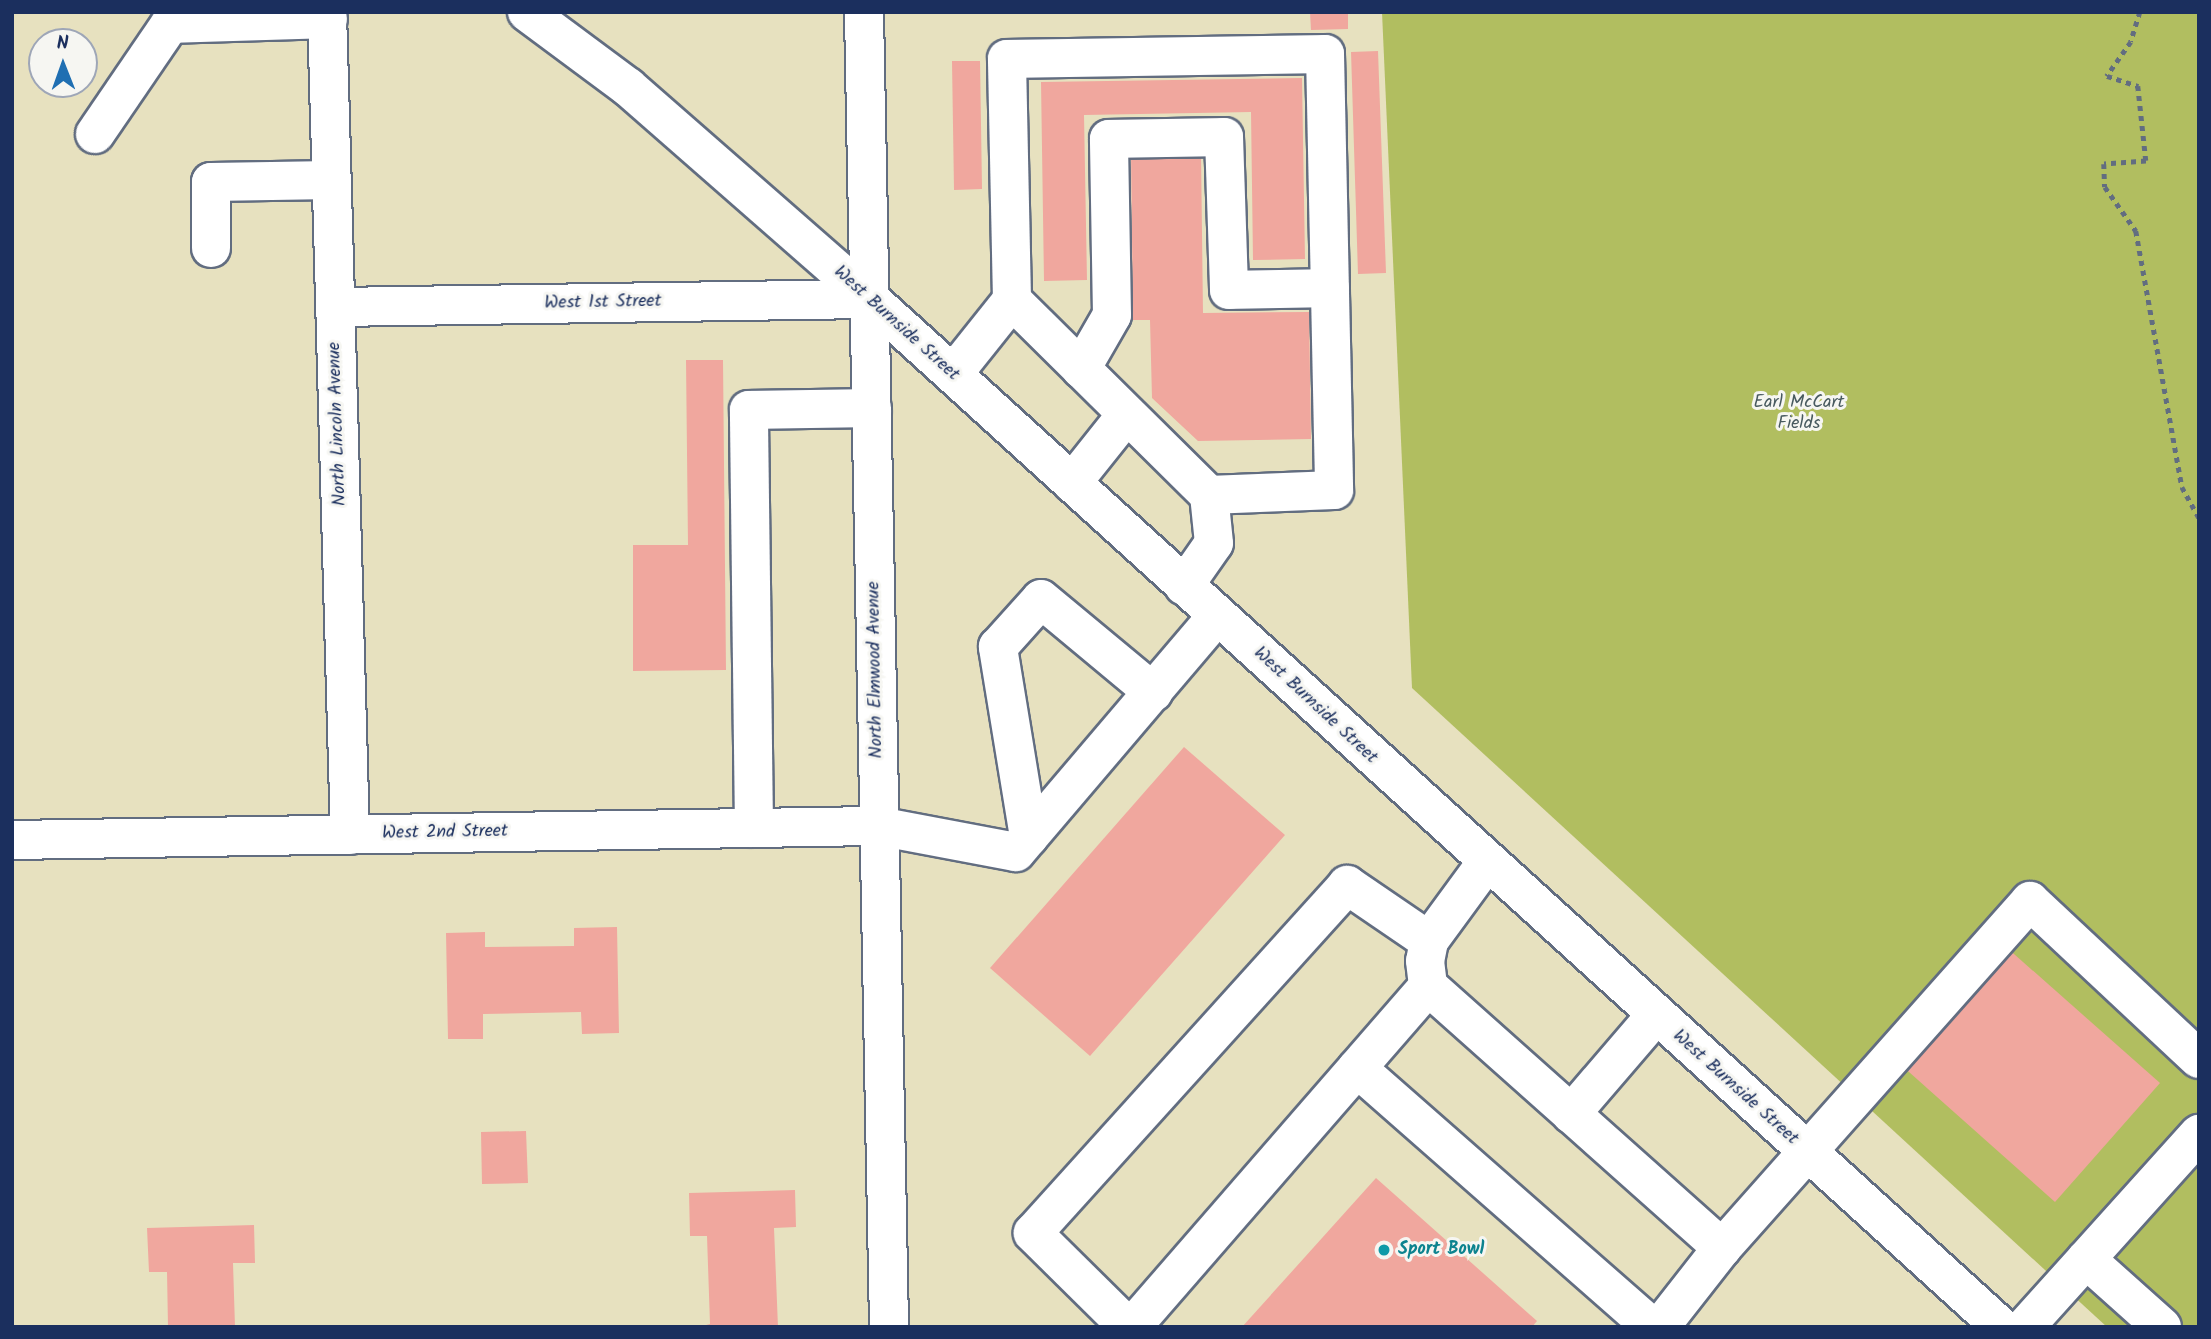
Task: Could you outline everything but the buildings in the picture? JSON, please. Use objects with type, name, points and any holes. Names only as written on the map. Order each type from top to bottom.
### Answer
[{"type":"street","name":"West Burnside Street","points":[[527,12],[628,87],[870,299],[1486,863],[2001,1327]]},
{"type":"street","name":"West Burnside Street","points":[[560,12],[628,87]]},
{"type":"street","name":"North Elmwood Avenue","points":[[864,12],[889,1327]]},
{"type":"street","points":[[96,134],[170,24],[327,16]]},
{"type":"street","name":"North Lincoln Avenue","points":[[327,16],[350,835]]},
{"type":"street","points":[[953,374],[1012,300],[1007,59],[1325,54],[1334,490],[1209,495]]},
{"type":"street","points":[[1081,369],[1112,315],[1109,139],[1224,137],[1229,290],[1330,288]]},
{"type":"street","points":[[211,248],[211,182],[332,180]]},
{"type":"street","name":"West 1st Street","points":[[335,307],[870,299]]},
{"type":"street","points":[[1012,300],[1209,495],[1214,543],[1184,586]]},
{"type":"street","points":[[754,828],[749,410],[872,408]]},
{"type":"street","points":[[1072,483],[1127,414]]},
{"type":"street","points":[[1029,837],[998,647],[1041,599],[1153,692]]},
{"type":"street","points":[[1029,837],[1217,616]]},
{"type":"street","name":"West 2nd Street","points":[[12,840],[878,826],[1016,852],[1029,837]]},
{"type":"street","points":[[1486,863],[1429,941],[1425,961],[1428,986],[1722,1248]]},
{"type":"street","points":[[1428,986],[1130,1327],[1033,1233],[1347,885],[1429,941]]},
{"type":"street","points":[[1660,1327],[1722,1248],[2030,901],[2199,1059]]},
{"type":"street","points":[[1571,1114],[1655,1016]]},
{"type":"street","points":[[1357,1069],[1652,1327]]},
{"type":"street","points":[[2025,1327],[2199,1133]]},
{"type":"street","points":[[2086,1259],[2148,1322]]},
{"type":"path","points":[[2140,12],[2131,42],[2107,76],[2138,86],[2146,161],[2104,164],[2105,187],[2136,231],[2182,487],[2199,518]]},
{"type":"green space","name":"Earl McCart Fields","points":[[1382,12],[2199,12],[2199,1327],[2107,1327],[1412,688]]},
{"type":"place","name":"Sport Bowl","points":[[1384,1250]]}]
